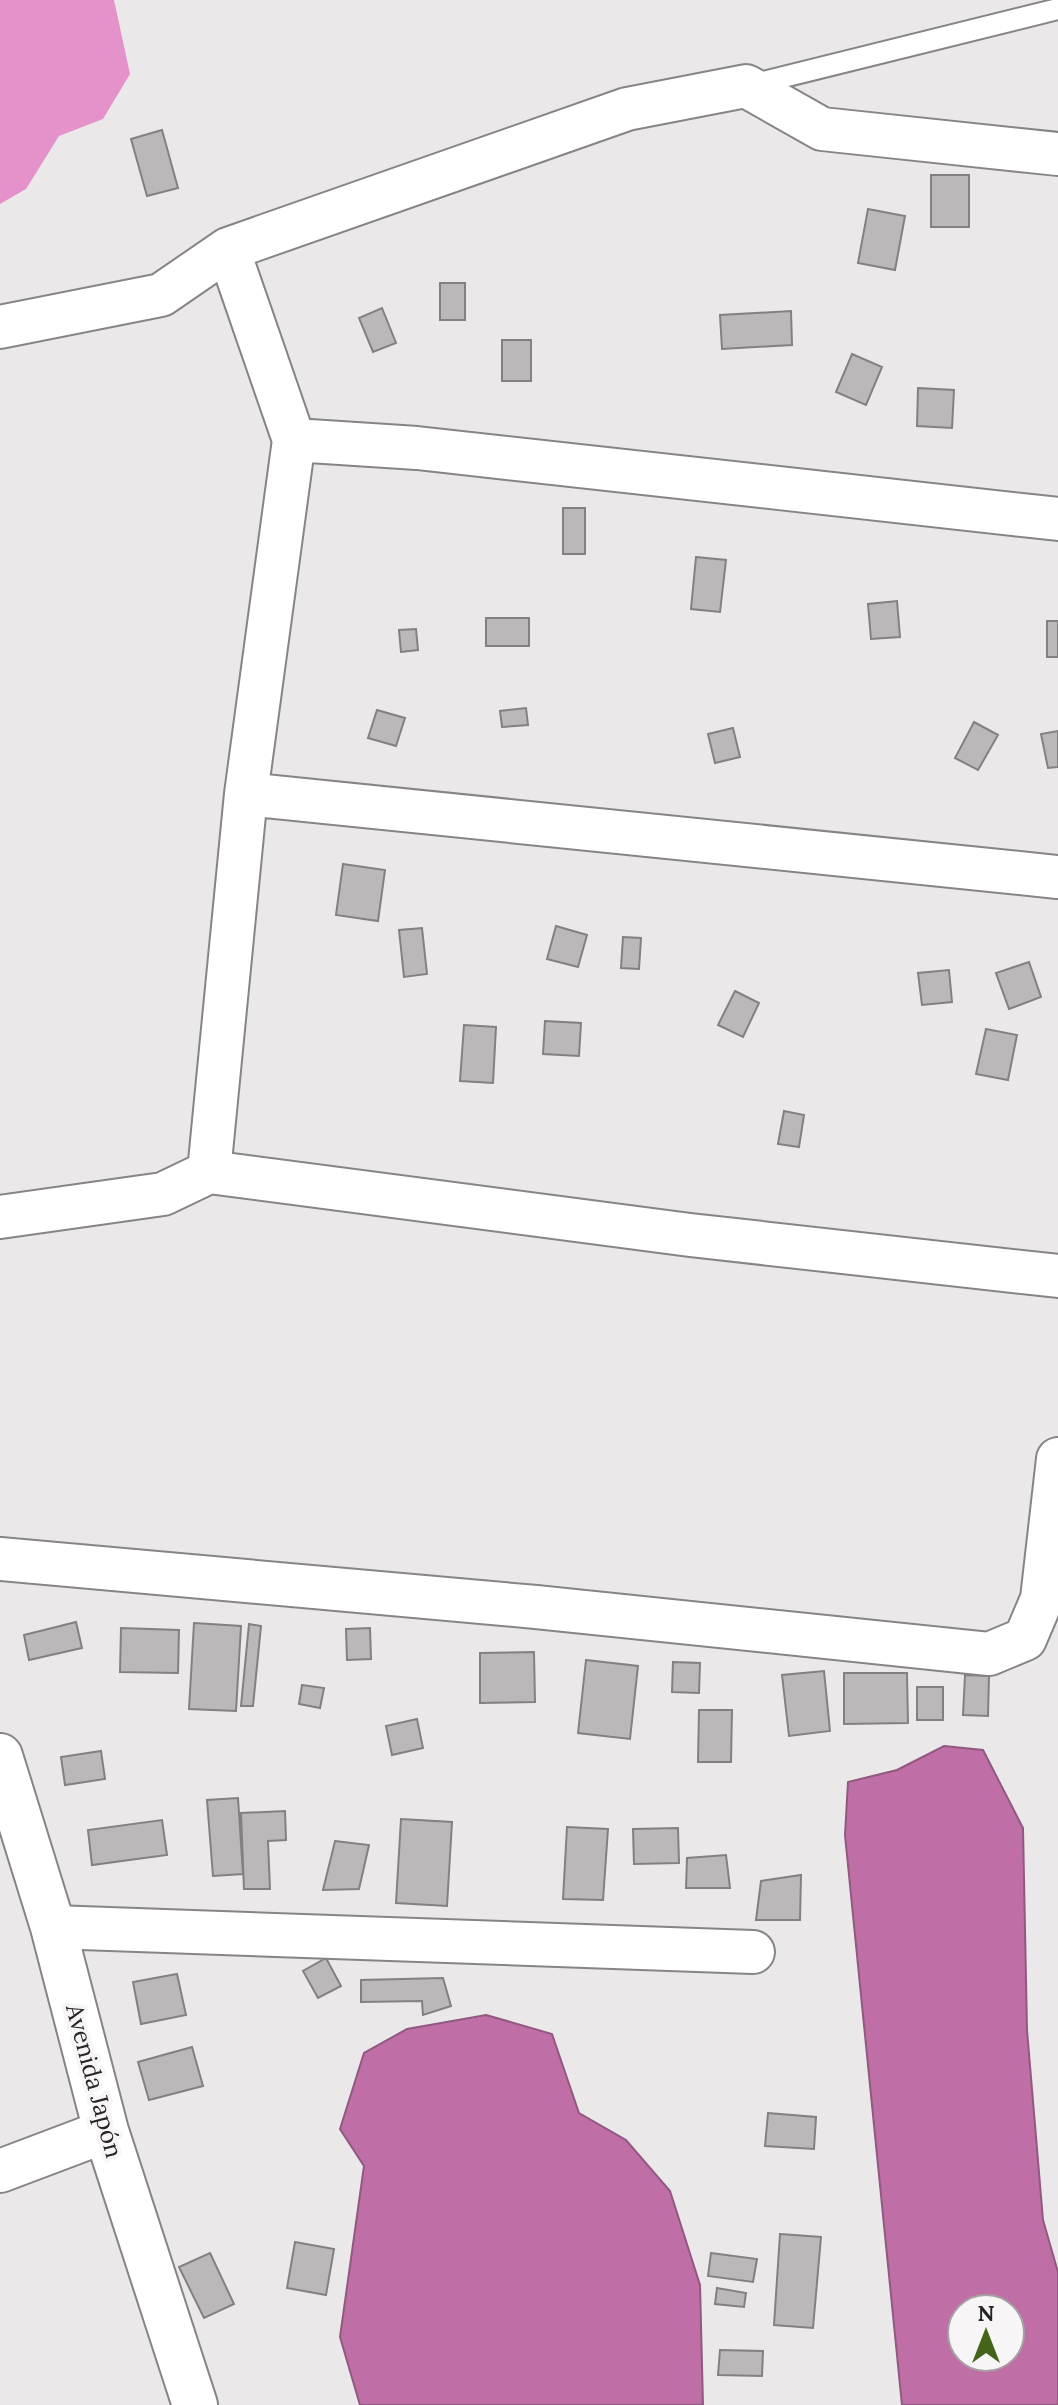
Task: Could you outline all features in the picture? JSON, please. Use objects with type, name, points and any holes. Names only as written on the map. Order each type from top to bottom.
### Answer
[{"type":"street","points":[[0,327],[161,295],[228,249],[627,109],[746,86],[822,129],[1058,154]]},
{"type":"street","points":[[209,1172],[246,794],[294,440],[228,249]]},
{"type":"street","points":[[294,440],[417,448],[1058,519]]},
{"type":"street","points":[[246,794],[1058,877]]},
{"type":"street","points":[[0,1217],[163,1194],[209,1172],[690,1235],[1058,1276]]},
{"type":"street","points":[[0,1559],[536,1607],[989,1654],[1025,1639],[1042,1599],[1058,1459]]},
{"type":"street","name":"Avenida Japón","points":[[0,1756],[53,1927],[106,2131],[195,2405]]},
{"type":"street","points":[[53,1927],[753,1952]]},
{"type":"street","points":[[0,2171],[106,2131]]},
{"type":"lane","points":[[746,86],[1058,9]]},
{"type":"shaded area","points":[[0,0],[114,0],[130,74],[103,119],[59,136],[26,189],[0,204]]},
{"type":"shaded area","points":[[944,1746],[983,1750],[1023,1828],[1027,2030],[1043,2220],[1058,2272],[1058,2405],[902,2405],[845,1835],[848,1782],[897,1770]]},
{"type":"shaded area","points":[[486,2015],[552,2034],[579,2113],[626,2140],[670,2191],[700,2285],[703,2405],[360,2405],[340,2337],[364,2166],[340,2129],[364,2053],[407,2029]]},
{"type":"building","points":[[162,130],[178,188],[147,196],[131,139]]},
{"type":"building","points":[[931,175],[969,175],[969,227],[931,227]]},
{"type":"building","points":[[868,209],[905,216],[895,270],[858,263]]},
{"type":"building","points":[[440,283],[465,283],[465,320],[440,320]]},
{"type":"building","points":[[382,308],[396,343],[373,352],[359,318]]},
{"type":"building","points":[[791,311],[792,345],[722,349],[720,315]]},
{"type":"building","points":[[502,340],[531,340],[531,381],[502,381]]},
{"type":"building","points":[[852,354],[882,367],[866,405],[836,392]]},
{"type":"building","points":[[918,388],[954,390],[952,428],[917,426]]},
{"type":"building","points":[[563,508],[585,508],[585,554],[563,554]]},
{"type":"building","points":[[696,557],[726,560],[720,612],[691,609]]},
{"type":"building","points":[[897,601],[900,637],[871,639],[868,604]]},
{"type":"building","points":[[486,618],[529,618],[529,646],[486,646]]},
{"type":"building","points":[[1047,621],[1058,621],[1058,657],[1047,657]]},
{"type":"building","points":[[416,629],[418,650],[401,652],[399,630]]},
{"type":"building","points":[[526,708],[528,725],[502,727],[500,711]]},
{"type":"building","points":[[377,710],[405,718],[396,746],[368,738]]},
{"type":"building","points":[[974,722],[998,735],[978,770],[955,758]]},
{"type":"building","points":[[733,728],[740,757],[715,763],[708,734]]},
{"type":"building","points":[[1058,731],[1058,767],[1048,768],[1041,734]]},
{"type":"building","points":[[343,864],[385,870],[378,921],[336,915]]},
{"type":"building","points":[[556,926],[587,935],[578,967],[547,959]]},
{"type":"building","points":[[422,928],[427,974],[404,977],[399,930]]},
{"type":"building","points":[[623,937],[641,938],[639,969],[621,968]]},
{"type":"building","points":[[1029,962],[1041,997],[1009,1009],[996,973]]},
{"type":"building","points":[[949,970],[952,1002],[922,1005],[918,973]]},
{"type":"building","points":[[735,991],[759,1003],[743,1037],[718,1025]]},
{"type":"building","points":[[545,1021],[581,1023],[579,1056],[543,1054]]},
{"type":"building","points":[[464,1025],[496,1027],[493,1083],[460,1081]]},
{"type":"building","points":[[986,1029],[1017,1035],[1008,1080],[976,1074]]},
{"type":"building","points":[[784,1111],[804,1115],[799,1147],[778,1144]]},
{"type":"building","points":[[76,1622],[82,1648],[29,1660],[24,1635]]},
{"type":"building","points":[[194,1623],[241,1626],[236,1711],[189,1709]]},
{"type":"building","points":[[249,1624],[261,1626],[253,1706],[241,1706]]},
{"type":"building","points":[[121,1628],[179,1630],[178,1673],[120,1672]]},
{"type":"building","points":[[370,1628],[371,1659],[347,1660],[346,1629]]},
{"type":"building","points":[[534,1652],[535,1702],[480,1703],[480,1653]]},
{"type":"building","points":[[586,1660],[638,1666],[630,1739],[578,1733]]},
{"type":"building","points":[[673,1662],[700,1663],[699,1693],[672,1692]]},
{"type":"building","points":[[824,1671],[830,1731],[789,1736],[782,1675]]},
{"type":"building","points":[[844,1673],[907,1673],[908,1723],[844,1724]]},
{"type":"building","points":[[965,1675],[989,1676],[988,1716],[963,1715]]},
{"type":"building","points":[[302,1685],[324,1688],[320,1708],[299,1704]]},
{"type":"building","points":[[917,1687],[943,1687],[943,1720],[917,1720]]},
{"type":"building","points":[[699,1710],[732,1710],[731,1762],[698,1762]]},
{"type":"building","points":[[417,1719],[423,1748],[392,1755],[386,1726]]},
{"type":"building","points":[[101,1751],[105,1779],[65,1785],[61,1757]]},
{"type":"building","points":[[238,1798],[243,1874],[213,1876],[207,1800]]},
{"type":"building","points":[[285,1811],[286,1840],[268,1841],[270,1889],[244,1889],[241,1813]]},
{"type":"building","points":[[401,1819],[452,1822],[447,1906],[396,1903]]},
{"type":"building","points":[[162,1820],[167,1855],[92,1865],[88,1830]]},
{"type":"building","points":[[567,1827],[608,1829],[603,1900],[563,1899]]},
{"type":"building","points":[[678,1828],[679,1863],[634,1864],[633,1829]]},
{"type":"building","points":[[335,1841],[369,1845],[359,1889],[323,1890]]},
{"type":"building","points":[[726,1855],[730,1888],[686,1888],[687,1858]]},
{"type":"building","points":[[801,1875],[800,1920],[756,1920],[761,1881]]},
{"type":"building","points":[[326,1958],[341,1986],[318,1998],[303,1971]]},
{"type":"building","points":[[177,1974],[186,2015],[141,2024],[133,1982]]},
{"type":"building","points":[[443,1978],[451,2006],[423,2015],[422,2001],[361,2002],[361,1980]]},
{"type":"building","points":[[192,2047],[203,2086],[149,2100],[138,2062]]},
{"type":"building","points":[[768,2113],[816,2117],[814,2149],[765,2146]]},
{"type":"building","points":[[780,2234],[821,2237],[813,2328],[774,2325]]},
{"type":"building","points":[[295,2242],[334,2249],[326,2295],[287,2288]]},
{"type":"building","points":[[210,2253],[234,2304],[204,2318],[179,2267]]},
{"type":"building","points":[[711,2253],[757,2259],[753,2282],[708,2276]]},
{"type":"building","points":[[717,2288],[746,2293],[744,2307],[715,2304]]},
{"type":"building","points":[[720,2350],[763,2351],[762,2376],[718,2375]]}]
